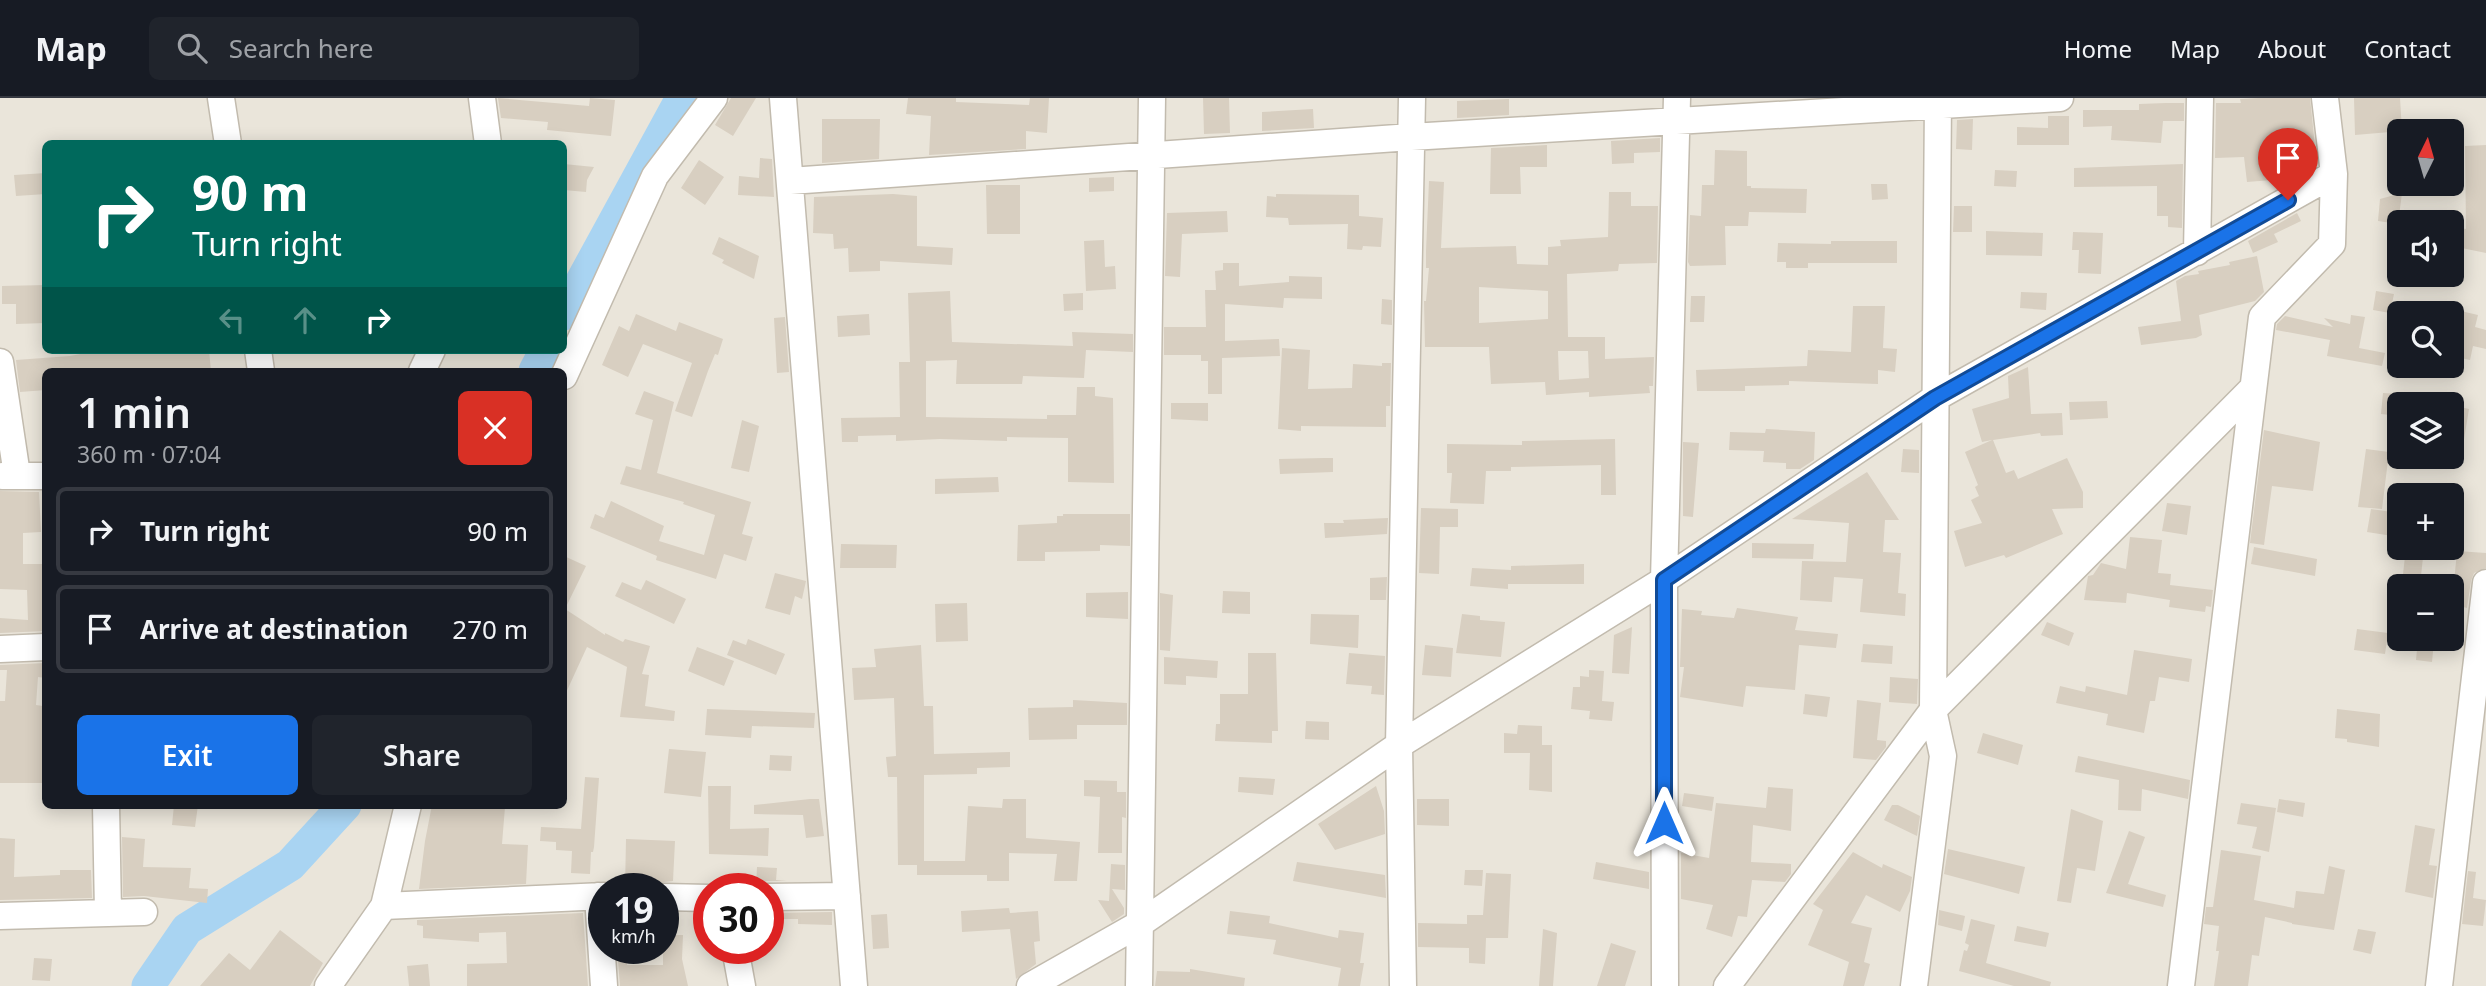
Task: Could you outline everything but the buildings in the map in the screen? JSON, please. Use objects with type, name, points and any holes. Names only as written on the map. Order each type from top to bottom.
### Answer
[{"type":"street","points":[[221,98],[227,140]]},
{"type":"street","points":[[482,98],[487,140]]},
{"type":"street","points":[[567,369],[654,176],[714,98]]},
{"type":"street","points":[[783,98],[853,986]]},
{"type":"street","points":[[1139,986],[1152,98]]},
{"type":"street","points":[[1403,986],[1399,746],[1412,98]]},
{"type":"street","points":[[790,181],[1411,136],[1677,109],[2060,98]]},
{"type":"street","points":[[2197,252],[2200,98]]},
{"type":"street","points":[[2181,986],[2262,317],[2332,244],[2334,174],[2325,98]]},
{"type":"street","points":[[1914,986],[1943,756],[1933,710],[1938,102]]},
{"type":"street","points":[[1665,986],[1664,580],[1677,109]]},
{"type":"street","points":[[1030,986],[1141,923],[1399,746],[1664,580],[1935,398],[2334,174]]},
{"type":"street","points":[[0,362],[9,476],[42,476]]},
{"type":"street","points":[[1727,986],[1933,710],[2253,388]]},
{"type":"street","points":[[2439,986],[2486,583]]},
{"type":"street","points":[[0,649],[42,647]]},
{"type":"street","points":[[106,809],[108,913]]},
{"type":"street","points":[[328,986],[384,906],[407,809]]},
{"type":"street","points":[[784,898],[846,896]]},
{"type":"street","points":[[384,906],[588,897]]},
{"type":"street","points":[[0,916],[144,912]]},
{"type":"street","points":[[603,964],[604,986]]},
{"type":"street","points":[[738,964],[742,986]]},
{"type":"shaded area","points":[[0,98],[2486,98],[2486,986],[0,986]]},
{"type":"waterway","points":[[567,309],[682,98]]},
{"type":"waterway","points":[[537,368],[544,354]]},
{"type":"waterway","points":[[148,986],[187,929],[290,865],[341,809]]},
{"type":"route","points":[[1664,823],[1664,580],[1935,398],[2288,200]]}]
